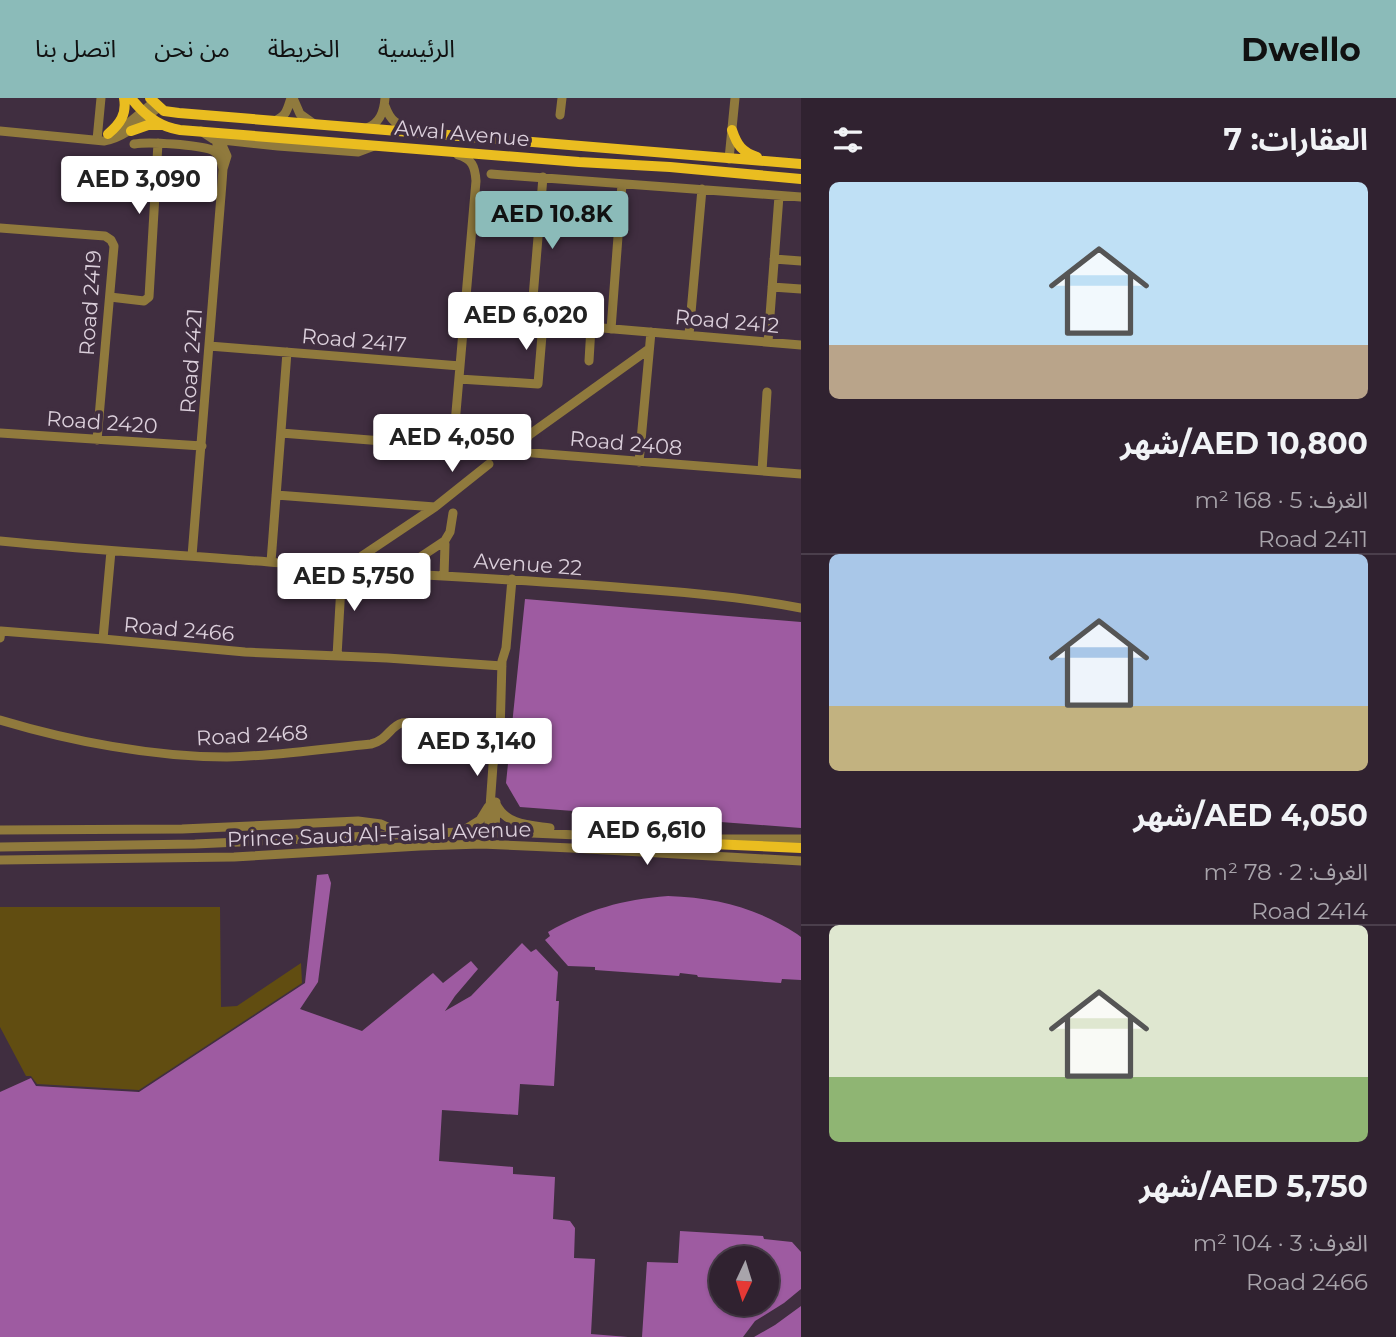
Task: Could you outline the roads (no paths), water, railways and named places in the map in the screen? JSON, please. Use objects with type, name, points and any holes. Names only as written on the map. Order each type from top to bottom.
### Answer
[{"type":"main road","points":[[108,134],[123,116],[124,98]]},
{"type":"main road","name":"Awal Avenue","points":[[131,98],[145,114],[171,129],[801,179]]},
{"type":"main road","name":"Awal Avenue","points":[[154,102],[164,111],[178,113],[801,164]]},
{"type":"main road","points":[[131,131],[148,125],[162,125]]},
{"type":"main road","points":[[732,131],[742,150],[769,162]]},
{"type":"main road","points":[[670,167],[679,163],[720,163],[729,159]]},
{"type":"main road","points":[[665,839],[680,843],[801,848]]},
{"type":"street","points":[[97,140],[101,98]]},
{"type":"street","points":[[275,121],[283,117],[292,98]]},
{"type":"street","points":[[292,98],[300,114],[314,124]]},
{"type":"street","points":[[560,115],[562,98]]},
{"type":"street","points":[[729,159],[735,98]]},
{"type":"street","points":[[0,131],[111,140],[131,131],[154,102]]},
{"type":"street","points":[[367,128],[375,125],[385,102]]},
{"type":"street","points":[[385,102],[388,117],[420,132]]},
{"type":"street","points":[[97,140],[145,114]]},
{"type":"street","points":[[201,131],[217,143]]},
{"type":"street","points":[[110,298],[144,301],[149,297],[158,143]]},
{"type":"street","points":[[134,144],[158,143],[213,150],[221,157]]},
{"type":"street","points":[[197,148],[217,143],[363,152],[377,145]]},
{"type":"street","name":"Road 2421","points":[[217,143],[223,169]]},
{"type":"street","name":"Road 2421","points":[[192,556],[223,169],[227,156],[223,147],[217,143]]},
{"type":"street","points":[[443,150],[470,160],[475,168],[476,181],[453,447]]},
{"type":"street","points":[[476,181],[483,164],[496,155]]},
{"type":"street","points":[[491,173],[801,197]]},
{"type":"street","points":[[531,322],[543,177]]},
{"type":"street","points":[[611,329],[622,184]]},
{"type":"street","points":[[689,335],[702,190]]},
{"type":"street","points":[[768,342],[779,196]]},
{"type":"street","points":[[0,228],[0,234]]},
{"type":"street","name":"Road 2419","points":[[0,228],[105,236],[114,246],[97,440]]},
{"type":"street","points":[[774,258],[801,261]]},
{"type":"street","points":[[772,287],[801,289]]},
{"type":"street","name":"Road 2412","points":[[465,309],[497,319],[801,345]]},
{"type":"street","name":"Road 2412","points":[[464,329],[473,321],[497,319]]},
{"type":"street","points":[[459,379],[538,384],[543,323]]},
{"type":"street","points":[[589,361],[591,327]]},
{"type":"street","name":"Road 2412","points":[[639,462],[651,332]]},
{"type":"street","name":"Road 2417","points":[[209,346],[460,366]]},
{"type":"street","name":"Road 2412","points":[[526,452],[529,435],[649,349]]},
{"type":"street","name":"Road 2417","points":[[271,562],[287,352]]},
{"type":"street","points":[[762,471],[767,392]]},
{"type":"street","name":"Road 2420","points":[[0,433],[202,446]]},
{"type":"street","name":"Road 2408","points":[[281,433],[801,474]]},
{"type":"street","points":[[358,570],[362,556],[435,507],[489,464]]},
{"type":"street","points":[[276,495],[435,507]]},
{"type":"street","points":[[444,576],[444,542],[452,527],[453,513]]},
{"type":"street","name":"Avenue 22","points":[[0,541],[732,597],[801,608]]},
{"type":"street","points":[[408,574],[419,558],[444,542]]},
{"type":"street","name":"Road 2466","points":[[103,639],[111,551]]},
{"type":"street","points":[[337,656],[342,568]]},
{"type":"street","points":[[491,845],[495,759],[500,734],[502,666],[512,579]]},
{"type":"street","name":"Road 2466","points":[[0,638],[0,631],[245,652],[502,666]]},
{"type":"street","name":"Road 2468","points":[[0,720],[55,736],[111,746],[178,755],[229,757],[371,744],[379,742],[397,725],[405,723],[434,730],[447,730],[500,722]]},
{"type":"street","points":[[461,831],[480,820],[493,803]]},
{"type":"street","points":[[493,803],[510,820],[550,828],[560,834]]},
{"type":"street","points":[[0,830],[182,829],[358,821],[381,824],[402,834]]},
{"type":"street","name":"Prince Saud Al-Faisal Avenue","points":[[0,847],[195,844],[461,831],[665,839],[801,839]]},
{"type":"street","name":"Prince Saud Al-Faisal Avenue","points":[[0,860],[234,857],[420,846],[491,845],[801,861]]}]
